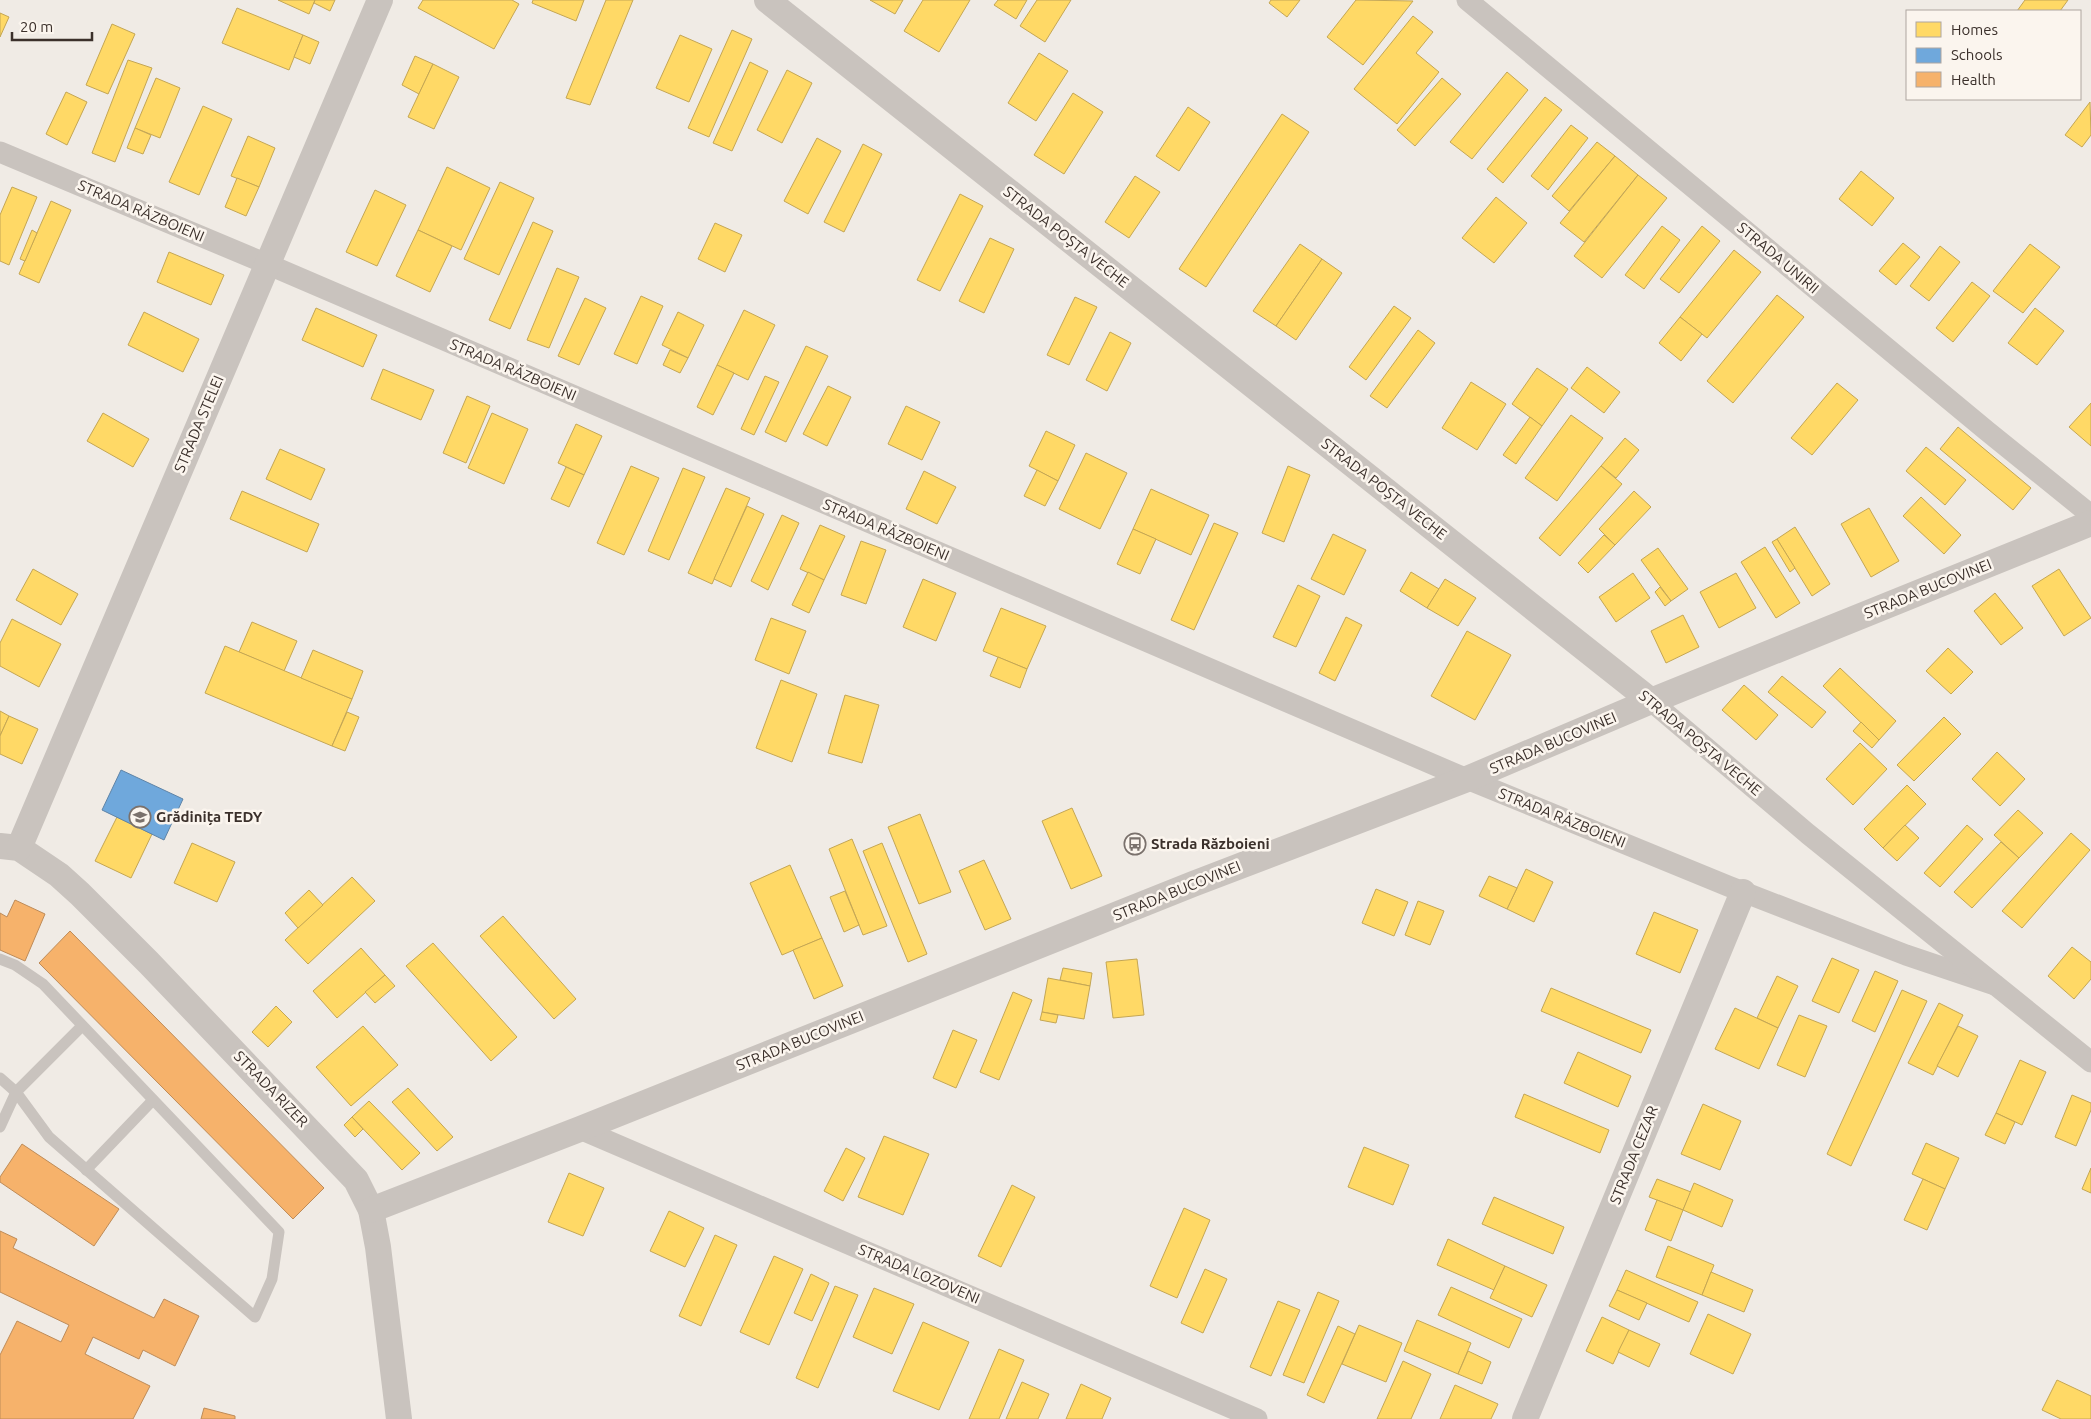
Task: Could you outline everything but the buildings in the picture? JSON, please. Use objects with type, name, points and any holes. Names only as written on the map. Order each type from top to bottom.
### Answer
[{"type":"street","name":"STRADA STELEI","points":[[10,847],[267,264],[380,0]]},
{"type":"street","name":"STRADA POȘTA VECHE","points":[[767,0],[1651,701],[1808,834],[1995,985]]},
{"type":"street","name":"STRADA UNIRII","points":[[1467,0],[2091,515]]},
{"type":"street","name":"STRADA RĂZBOIENI","points":[[0,152],[267,264],[1467,779],[1742,892],[1906,955],[1995,985],[2091,1062]]},
{"type":"street","name":"STRADA BUCOVINEI","points":[[371,1210],[580,1129],[1193,884],[1467,779],[1651,701],[2091,523]]},
{"type":"street","name":"STRADA RIZER","points":[[10,847],[59,875],[156,970],[356,1180],[371,1210],[378,1247],[399,1419]]},
{"type":"street","name":"STRADA CEZAR","points":[[1525,1419],[1742,892]]},
{"type":"street","name":"STRADA LOZOVENI","points":[[580,1129],[1257,1419]]},
{"type":"lane","points":[[0,959],[43,984],[279,1232],[272,1279],[255,1317],[49,1137],[16,1092],[0,1078]]},
{"type":"lane","points":[[0,1127],[16,1092],[82,1026]]},
{"type":"lane","points":[[86,1170],[153,1100]]},
{"type":"place","name":"Grădinița TEDY","points":[[140,817]]},
{"type":"place","name":"Strada Războieni","points":[[1135,844]]}]
